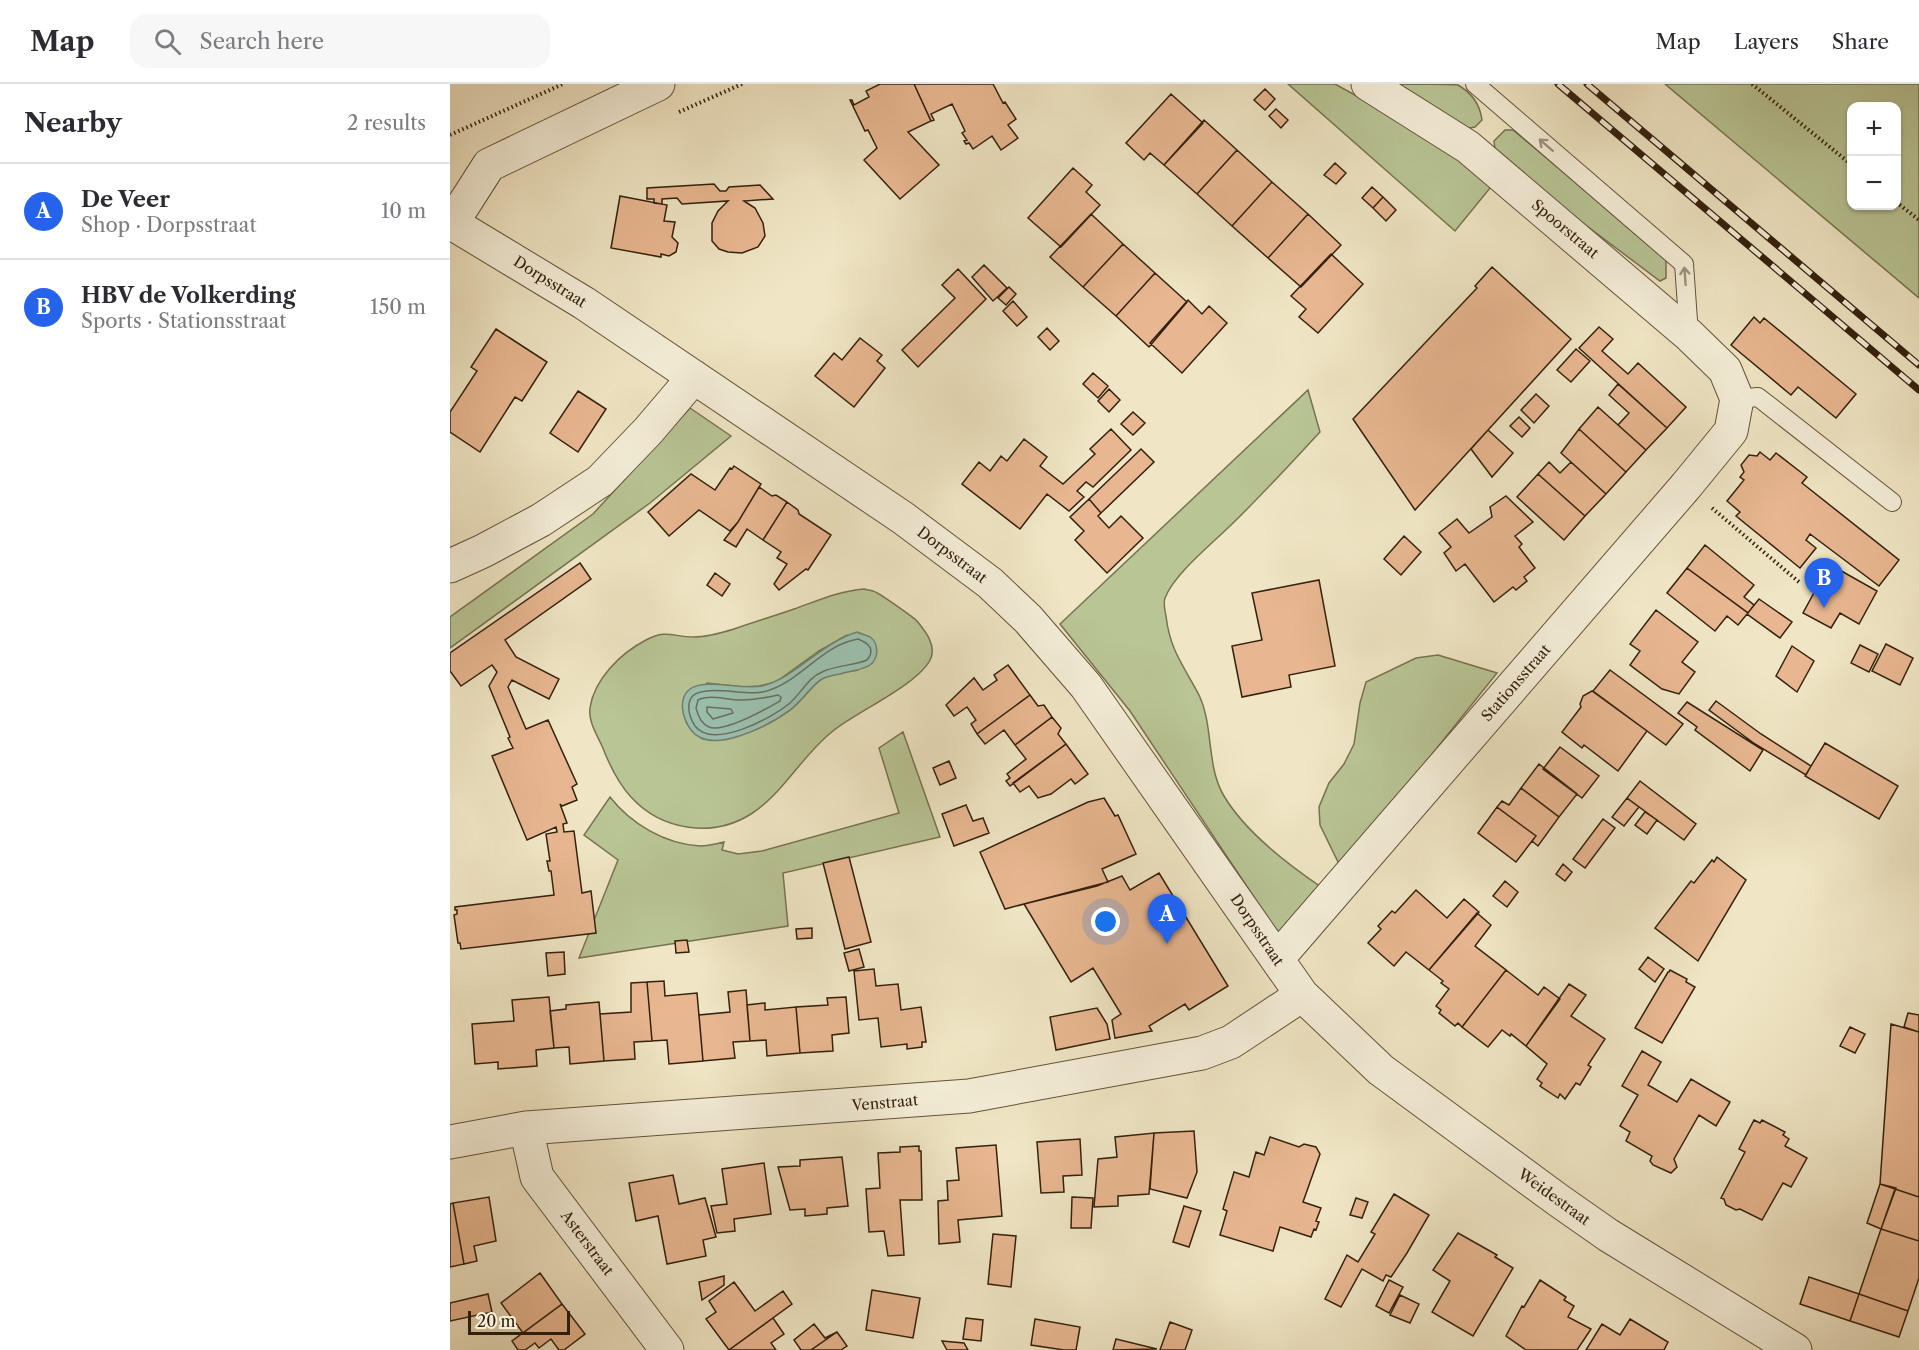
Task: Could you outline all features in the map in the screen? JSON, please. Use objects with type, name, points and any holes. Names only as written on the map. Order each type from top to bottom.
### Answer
[{"type":"street","points":[[451,223],[489,165],[658,84]]},
{"type":"street","name":"Spoorstraat","points":[[1368,84],[1468,147],[1689,335],[1725,370],[1737,399]]},
{"type":"street","name":"Dorpsstraat","points":[[451,223],[584,303],[903,518],[990,583],[1028,619],[1086,686],[1302,995],[1329,1021]]},
{"type":"street","points":[[450,566],[541,520],[600,481],[648,431],[694,377]]},
{"type":"street","name":"Stationsstraat","points":[[1277,959],[1686,486],[1731,431],[1737,399]]},
{"type":"street","name":"Venstraat","points":[[450,1142],[526,1128],[969,1096],[1202,1053],[1232,1042],[1302,995]]},
{"type":"street","name":"Weidestraat","points":[[1329,1021],[1381,1070],[1558,1200],[1608,1235],[1795,1350]]},
{"type":"street","name":"Asterstraat","points":[[526,1128],[537,1177],[667,1350]]},
{"type":"lane","points":[[1474,84],[1684,264],[1689,335]]},
{"type":"lane","points":[[1737,399],[1758,397],[1892,502]]},
{"type":"path","points":[[450,135],[563,84]]},
{"type":"path","points":[[1752,84],[1847,162]]},
{"type":"path","points":[[1901,206],[1919,220]]},
{"type":"path","points":[[1686,486],[1799,582]]},
{"type":"shaded area","points":[[1288,84],[1335,84],[1391,115],[1495,182],[1455,231]]},
{"type":"shaded area","points":[[1390,84],[1458,85],[1474,100],[1482,120],[1475,127],[1459,130]]},
{"type":"shaded area","points":[[1665,84],[1919,84],[1919,298]]},
{"type":"shaded area","points":[[1505,130],[1513,130],[1666,256],[1666,278],[1660,281],[1496,158],[1494,141]]},
{"type":"shaded area","points":[[1308,390],[1320,432],[1254,502],[1185,569],[1170,589],[1164,603],[1174,649],[1204,707],[1212,759],[1218,784],[1224,796],[1233,810],[1256,835],[1283,859],[1324,889],[1282,939],[1130,711],[1060,624]]},
{"type":"shaded area","points":[[690,408],[731,436],[650,503],[450,648],[450,617],[593,514]]},
{"type":"shaded area","points":[[864,589],[873,591],[917,621],[926,633],[932,648],[931,658],[925,668],[914,678],[833,731],[812,751],[773,796],[751,814],[736,822],[705,828],[673,824],[643,808],[631,797],[611,766],[590,718],[590,708],[597,687],[618,660],[637,645],[659,635],[694,637],[714,635],[828,597]],"holes":[[[847,635],[858,670],[835,674],[819,680],[789,711],[758,729],[703,739],[693,732],[686,722],[707,683],[742,687],[776,682],[819,651]]]},
{"type":"shaded area","points":[[1438,655],[1497,673],[1341,868],[1320,825],[1319,807],[1329,783],[1344,764],[1354,744],[1360,703],[1366,682],[1416,658]]},
{"type":"shaded area","points":[[903,732],[940,837],[783,873],[788,926],[579,958],[618,860],[584,835],[610,797],[638,824],[662,837],[700,846],[724,842],[722,850],[738,854],[762,851],[899,813],[879,748]]},
{"type":"water","points":[[857,632],[870,637],[875,643],[876,655],[873,662],[864,668],[822,679],[790,710],[768,723],[740,736],[712,740],[700,738],[688,725],[682,703],[690,689],[705,684],[753,687],[774,682],[832,644]]},
{"type":"building","points":[[880,84],[914,84],[931,121],[908,132],[939,165],[900,199],[864,160],[877,148],[868,130],[865,131],[850,100],[854,105],[869,97],[866,91]]},
{"type":"building","points":[[914,84],[993,84],[1003,103],[1005,102],[1016,119],[1008,125],[1018,138],[1001,150],[992,136],[973,149],[969,143],[966,144],[964,141],[967,140],[962,133],[965,131],[952,104],[931,114],[934,120],[931,121]]},
{"type":"building","points":[[1265,89],[1275,99],[1265,110],[1254,100]]},
{"type":"building","points":[[1171,94],[1203,123],[1164,165],[1150,153],[1144,160],[1126,143]]},
{"type":"building","points":[[1276,109],[1288,120],[1281,128],[1269,116]]},
{"type":"building","points":[[1204,120],[1237,150],[1197,194],[1164,165]]},
{"type":"building","points":[[1237,150],[1272,182],[1232,226],[1197,194]]},
{"type":"building","points":[[1335,163],[1346,173],[1336,184],[1324,175]]},
{"type":"building","points":[[1073,168],[1092,185],[1086,192],[1100,205],[1061,247],[1028,218]]},
{"type":"building","points":[[1272,182],[1308,214],[1268,258],[1232,226]]},
{"type":"building","points":[[714,184],[720,191],[726,191],[729,187],[760,185],[773,199],[744,201],[755,208],[763,223],[765,236],[758,247],[742,253],[728,252],[719,249],[712,241],[712,223],[718,211],[728,201],[682,204],[677,198],[662,199],[662,204],[654,203],[654,199],[647,199],[647,188]]},
{"type":"building","points":[[1372,187],[1383,197],[1373,208],[1362,198]]},
{"type":"building","points":[[620,196],[667,205],[664,221],[675,222],[672,237],[678,243],[676,252],[669,256],[661,254],[661,257],[611,248]]},
{"type":"building","points":[[1383,197],[1396,210],[1386,221],[1373,208]]},
{"type":"building","points":[[1091,214],[1123,244],[1083,287],[1050,257]]},
{"type":"building","points":[[1308,214],[1341,245],[1301,287],[1268,258]]},
{"type":"building","points":[[1123,244],[1155,273],[1116,316],[1083,287]]},
{"type":"building","points":[[1331,254],[1363,284],[1318,333],[1299,317],[1306,309],[1291,296]]},
{"type":"building","points":[[984,265],[1007,288],[993,301],[972,277]]},
{"type":"building","points":[[1492,267],[1571,339],[1415,510],[1353,419],[1477,288],[1475,286]]},
{"type":"building","points":[[958,269],[986,299],[918,367],[902,350],[955,298],[942,285]]},
{"type":"building","points":[[1155,273],[1187,302],[1149,347],[1116,316]]},
{"type":"building","points":[[1009,287],[1016,294],[1006,305],[998,298]]},
{"type":"building","points":[[1188,300],[1202,314],[1209,306],[1227,323],[1182,373],[1150,343]]},
{"type":"building","points":[[1013,301],[1027,317],[1017,326],[1003,311]]},
{"type":"building","points":[[1754,317],[1760,323],[1764,318],[1856,394],[1836,418],[1798,387],[1791,395],[1731,345]]},
{"type":"building","points":[[1599,327],[1613,339],[1602,351],[1628,374],[1638,363],[1686,407],[1667,428],[1579,348]]},
{"type":"building","points":[[1047,328],[1059,341],[1050,350],[1038,337]]},
{"type":"building","points":[[496,329],[547,362],[522,401],[515,397],[480,452],[450,432],[450,412],[477,371],[471,367]]},
{"type":"building","points":[[860,338],[882,355],[877,361],[885,368],[854,407],[815,376],[834,353],[842,360]]},
{"type":"building","points":[[1576,349],[1590,361],[1571,382],[1557,370]]},
{"type":"building","points":[[1093,373],[1108,386],[1098,398],[1083,384]]},
{"type":"building","points":[[1618,384],[1667,428],[1646,450],[1618,425],[1629,413],[1609,395]]},
{"type":"building","points":[[1109,389],[1120,400],[1109,412],[1098,401]]},
{"type":"building","points":[[578,391],[606,409],[578,452],[550,433]]},
{"type":"building","points":[[1536,394],[1549,406],[1534,423],[1521,410]]},
{"type":"building","points":[[1598,407],[1646,450],[1626,472],[1579,429]]},
{"type":"building","points":[[1133,412],[1145,423],[1133,435],[1121,424]]},
{"type":"building","points":[[1519,417],[1530,428],[1522,437],[1510,426]]},
{"type":"building","points":[[1111,429],[1131,450],[1093,487],[1086,482],[1077,491],[1084,497],[1069,511],[1047,494],[1020,529],[962,484],[979,462],[990,471],[1001,456],[1007,461],[1024,439],[1047,457],[1040,466],[1063,484],[1095,454],[1090,449]]},
{"type":"building","points":[[1579,429],[1626,472],[1606,494],[1561,453]]},
{"type":"building","points":[[1488,430],[1513,453],[1492,477],[1471,449]]},
{"type":"building","points":[[1141,449],[1154,462],[1101,513],[1089,499]]},
{"type":"building","points":[[1760,452],[1770,460],[1776,453],[1807,477],[1802,483],[1899,560],[1879,586],[1810,534],[1806,540],[1816,548],[1800,568],[1736,516],[1740,512],[1727,501],[1744,480],[1740,477],[1744,472],[1741,465],[1749,455],[1757,456]]},
{"type":"building","points":[[1549,462],[1560,473],[1571,462],[1606,494],[1585,516],[1538,474]]},
{"type":"building","points":[[734,466],[761,484],[730,531],[699,510],[669,536],[648,512],[691,474],[715,490],[730,468]]},
{"type":"building","points":[[1538,474],[1585,516],[1564,540],[1517,497]]},
{"type":"building","points":[[759,487],[787,502],[763,540],[747,529],[736,547],[724,540]]},
{"type":"building","points":[[1506,496],[1533,522],[1515,536],[1522,544],[1519,547],[1535,568],[1524,577],[1527,581],[1516,590],[1513,587],[1494,602],[1465,564],[1456,571],[1444,553],[1451,547],[1439,533],[1457,519],[1469,533],[1492,517],[1490,507]]},
{"type":"building","points":[[1089,499],[1101,513],[1098,516],[1109,528],[1121,516],[1143,538],[1107,573],[1075,540],[1084,531],[1070,517]]},
{"type":"building","points":[[787,502],[798,510],[799,514],[831,535],[808,570],[806,569],[779,590],[774,584],[787,564],[777,558],[781,552],[763,540]]},
{"type":"building","points":[[1404,536],[1421,552],[1401,575],[1384,559]]},
{"type":"building","points":[[1705,545],[1754,585],[1744,597],[1754,605],[1748,613],[1687,568]]},
{"type":"building","points":[[580,563],[591,579],[505,640],[516,657],[559,679],[549,699],[512,680],[508,687],[526,729],[548,720],[577,784],[572,787],[577,800],[562,806],[560,804],[567,823],[563,824],[564,832],[574,831],[582,893],[591,891],[596,933],[461,949],[454,915],[457,914],[455,907],[554,895],[551,871],[549,871],[547,861],[550,861],[546,834],[557,832],[556,827],[527,840],[492,756],[513,748],[489,686],[497,672],[492,665],[461,686],[450,671],[450,653]]},
{"type":"building","points":[[1687,568],[1748,613],[1738,625],[1727,616],[1715,631],[1667,593]]},
{"type":"building","points":[[1836,568],[1877,591],[1859,624],[1840,613],[1831,628],[1803,613],[1816,589],[1822,593]]},
{"type":"building","points":[[715,573],[730,584],[722,596],[707,585]]},
{"type":"building","points":[[1319,580],[1335,666],[1289,675],[1291,687],[1242,697],[1232,646],[1262,640],[1252,593]]},
{"type":"building","points":[[1759,599],[1792,622],[1780,638],[1747,614]]},
{"type":"building","points":[[1656,610],[1698,642],[1682,662],[1695,672],[1679,694],[1662,689],[1630,665],[1640,651],[1630,644]]},
{"type":"building","points":[[1886,644],[1913,658],[1900,685],[1872,671]]},
{"type":"building","points":[[1860,645],[1878,654],[1869,672],[1851,663]]},
{"type":"building","points":[[1792,646],[1814,661],[1797,692],[1776,676]]},
{"type":"building","points":[[1008,665],[1030,695],[977,734],[971,724],[976,720],[967,707],[954,716],[946,705],[974,678],[983,690],[997,680],[994,675]]},
{"type":"building","points":[[1610,670],[1683,724],[1666,745],[1593,691]]},
{"type":"building","points":[[1592,691],[1647,731],[1618,771],[1584,745],[1582,748],[1562,732],[1581,707],[1583,696]]},
{"type":"building","points":[[1030,695],[1038,706],[1044,705],[1052,717],[1015,745],[1004,730],[985,744],[977,734]]},
{"type":"building","points":[[1716,701],[1761,734],[1811,766],[1806,775],[1755,744],[1709,710]]},
{"type":"building","points":[[1687,702],[1763,750],[1750,771],[1695,730],[1697,727],[1678,713]]},
{"type":"building","points":[[1052,717],[1061,728],[1058,734],[1066,744],[1010,786],[1006,781],[1010,778],[1007,774],[1026,759],[1015,745]]},
{"type":"building","points":[[1825,743],[1898,786],[1879,819],[1805,776]]},
{"type":"building","points":[[1066,744],[1088,774],[1075,784],[1071,779],[1051,794],[1038,798],[1029,786],[1020,792],[1013,783]]},
{"type":"building","points":[[1560,747],[1599,776],[1582,798],[1543,769]]},
{"type":"building","points":[[949,761],[956,778],[940,785],[933,768]]},
{"type":"building","points":[[1539,764],[1577,794],[1559,817],[1521,788]]},
{"type":"building","points":[[1640,781],[1696,824],[1684,840],[1627,798]]},
{"type":"building","points":[[1521,788],[1559,817],[1538,846],[1532,841],[1536,836],[1497,807],[1502,801],[1509,805]]},
{"type":"building","points":[[1104,798],[1115,816],[1118,815],[1136,854],[1102,869],[1108,882],[1005,909],[980,852],[1088,802]]},
{"type":"building","points":[[1627,798],[1639,807],[1624,826],[1612,817]]},
{"type":"building","points":[[966,805],[973,821],[983,818],[989,833],[954,846],[942,814]]},
{"type":"building","points":[[1497,807],[1536,836],[1516,862],[1478,833]]},
{"type":"building","points":[[1645,812],[1657,820],[1647,834],[1635,825]]},
{"type":"building","points":[[1603,819],[1615,828],[1585,868],[1573,859]]},
{"type":"building","points":[[849,857],[871,942],[845,949],[823,863]]},
{"type":"building","points":[[1717,857],[1746,880],[1698,961],[1655,928],[1691,881],[1694,883]]},
{"type":"building","points":[[1563,864],[1572,872],[1565,881],[1556,874]]},
{"type":"building","points":[[1159,873],[1228,986],[1189,1010],[1185,1004],[1149,1026],[1152,1031],[1115,1038],[1112,1020],[1121,1014],[1093,968],[1071,982],[1024,904],[1097,886],[1122,876],[1130,890]]},
{"type":"building","points":[[1505,881],[1518,892],[1507,907],[1493,896]]},
{"type":"building","points":[[1416,890],[1447,918],[1464,899],[1479,912],[1429,970],[1406,952],[1394,966],[1368,943],[1381,929],[1378,926],[1392,911],[1395,913]]},
{"type":"building","points":[[1477,913],[1491,925],[1475,946],[1506,970],[1462,1027],[1458,1023],[1455,1026],[1439,1013],[1441,1010],[1436,1006],[1449,989],[1429,970]]},
{"type":"building","points":[[812,928],[812,938],[797,939],[796,929]]},
{"type":"building","points":[[687,940],[689,952],[676,953],[675,941]]},
{"type":"building","points":[[859,949],[864,967],[849,971],[844,953]]},
{"type":"building","points":[[564,952],[565,974],[548,976],[546,953]]},
{"type":"building","points":[[1648,957],[1664,969],[1655,982],[1639,969]]},
{"type":"building","points":[[874,969],[876,986],[898,984],[901,1010],[921,1007],[926,1042],[922,1042],[922,1047],[907,1049],[907,1044],[881,1047],[878,1018],[859,1020],[854,971]]},
{"type":"building","points":[[1506,970],[1538,995],[1544,987],[1560,999],[1526,1046],[1502,1030],[1488,1047],[1462,1027]]},
{"type":"building","points":[[1670,970],[1687,979],[1686,982],[1695,987],[1662,1043],[1635,1028]]},
{"type":"building","points":[[664,981],[665,996],[697,993],[703,1061],[669,1064],[667,1040],[652,1041],[647,982]]},
{"type":"building","points":[[647,982],[652,1041],[634,1042],[635,1059],[604,1061],[600,1014],[631,1012],[631,983]]},
{"type":"building","points":[[1569,984],[1586,995],[1571,1016],[1605,1039],[1588,1065],[1591,1067],[1580,1085],[1576,1083],[1565,1099],[1560,1094],[1558,1098],[1540,1086],[1542,1083],[1537,1079],[1547,1064],[1526,1046]]},
{"type":"building","points":[[746,990],[750,1041],[733,1042],[735,1058],[703,1061],[699,1015],[730,1012],[728,992]]},
{"type":"building","points":[[549,997],[554,1048],[536,1050],[537,1066],[498,1069],[498,1062],[475,1064],[472,1024],[514,1021],[512,1000]]},
{"type":"building","points":[[846,997],[849,1033],[832,1035],[833,1051],[800,1053],[796,1007],[828,1005],[827,998]]},
{"type":"building","points":[[599,1002],[604,1061],[570,1064],[569,1047],[554,1048],[550,1011],[566,1009],[566,1005]]},
{"type":"building","points":[[765,1003],[765,1010],[796,1007],[800,1053],[767,1056],[766,1040],[750,1041],[747,1005]]},
{"type":"building","points":[[1097,1008],[1107,1024],[1110,1039],[1056,1050],[1050,1017]]},
{"type":"building","points":[[1908,1013],[1919,1015],[1919,1032],[1904,1027]]},
{"type":"building","points":[[1891,1024],[1919,1032],[1919,1197],[1880,1184]]},
{"type":"building","points":[[1850,1027],[1865,1034],[1855,1053],[1840,1046]]},
{"type":"building","points":[[1642,1051],[1661,1062],[1648,1085],[1677,1102],[1691,1079],[1730,1102],[1716,1126],[1699,1115],[1674,1159],[1677,1167],[1671,1173],[1653,1165],[1650,1161],[1652,1156],[1626,1141],[1630,1132],[1620,1126],[1638,1095],[1622,1086]]},
{"type":"building","points":[[1754,1120],[1760,1123],[1762,1120],[1785,1132],[1783,1135],[1789,1139],[1785,1146],[1807,1158],[1791,1187],[1783,1183],[1762,1220],[1726,1205],[1724,1199],[1721,1198],[1745,1152],[1739,1149]]},
{"type":"building","points":[[1194,1131],[1197,1172],[1187,1198],[1150,1189],[1154,1133]]},
{"type":"building","points":[[1154,1133],[1149,1194],[1118,1196],[1118,1206],[1094,1207],[1098,1159],[1117,1157],[1115,1137]]},
{"type":"building","points":[[1270,1137],[1299,1147],[1304,1144],[1316,1147],[1320,1154],[1303,1202],[1321,1208],[1316,1221],[1319,1222],[1316,1230],[1314,1229],[1311,1237],[1280,1227],[1273,1251],[1220,1235],[1227,1211],[1223,1209],[1234,1172],[1249,1177],[1256,1152],[1264,1155]]},
{"type":"building","points":[[1080,1139],[1082,1175],[1063,1176],[1064,1192],[1041,1193],[1037,1142]]},
{"type":"building","points":[[996,1145],[1002,1216],[958,1220],[960,1242],[939,1244],[938,1201],[948,1200],[947,1181],[959,1180],[956,1148]]},
{"type":"building","points":[[919,1146],[922,1200],[900,1200],[904,1255],[888,1256],[884,1231],[869,1232],[866,1189],[880,1188],[878,1153],[900,1152],[900,1147]]},
{"type":"building","points":[[842,1157],[848,1206],[827,1208],[827,1214],[805,1216],[805,1209],[790,1210],[778,1167],[800,1166],[800,1160]]},
{"type":"building","points":[[764,1163],[771,1214],[734,1219],[735,1231],[717,1233],[711,1206],[727,1204],[722,1169]]},
{"type":"building","points":[[673,1175],[679,1204],[705,1198],[716,1237],[703,1240],[706,1256],[667,1264],[658,1216],[636,1221],[629,1183]]},
{"type":"building","points":[[1880,1184],[1896,1188],[1881,1229],[1867,1223]]},
{"type":"building","points":[[1895,1189],[1919,1197],[1919,1241],[1881,1229]]},
{"type":"building","points":[[1394,1194],[1429,1215],[1407,1253],[1391,1277],[1386,1275],[1383,1281],[1362,1269],[1341,1307],[1325,1299],[1347,1255],[1358,1262],[1375,1234],[1371,1232]]},
{"type":"building","points":[[489,1197],[496,1241],[474,1246],[477,1261],[464,1264],[453,1203]]},
{"type":"building","points":[[1072,1197],[1093,1198],[1091,1228],[1071,1228]]},
{"type":"building","points":[[1356,1198],[1368,1202],[1362,1218],[1350,1215]]},
{"type":"building","points":[[453,1203],[464,1264],[450,1267],[450,1204]]},
{"type":"building","points":[[1184,1206],[1201,1211],[1189,1247],[1173,1242]]},
{"type":"building","points":[[1881,1229],[1919,1241],[1919,1278],[1908,1311],[1859,1294]]},
{"type":"building","points":[[1458,1233],[1497,1255],[1495,1257],[1513,1268],[1473,1336],[1432,1312],[1450,1281],[1433,1270]]},
{"type":"building","points":[[993,1234],[1016,1236],[1011,1287],[988,1284]]},
{"type":"building","points":[[540,1273],[562,1304],[523,1333],[501,1303]]},
{"type":"building","points":[[724,1276],[724,1285],[702,1300],[699,1282]]},
{"type":"building","points":[[1809,1277],[1859,1294],[1850,1321],[1800,1304]]},
{"type":"building","points":[[1389,1280],[1403,1287],[1389,1313],[1376,1306]]},
{"type":"building","points":[[1540,1280],[1566,1297],[1564,1300],[1574,1306],[1568,1317],[1591,1329],[1577,1350],[1526,1350],[1506,1336],[1522,1306],[1524,1307]]},
{"type":"building","points":[[734,1282],[755,1311],[783,1291],[792,1304],[729,1350],[706,1319],[716,1312],[709,1301]]},
{"type":"building","points":[[872,1290],[920,1298],[913,1338],[866,1330]]},
{"type":"building","points":[[488,1294],[492,1312],[450,1321],[450,1303]]},
{"type":"building","points":[[1859,1294],[1908,1311],[1899,1337],[1850,1321]]},
{"type":"building","points":[[1400,1295],[1419,1304],[1410,1323],[1390,1315]]},
{"type":"building","points":[[562,1304],[585,1334],[564,1350],[559,1350],[551,1339],[539,1348],[535,1343],[525,1350],[518,1350],[512,1341]]},
{"type":"building","points":[[773,1318],[784,1334],[771,1343],[776,1350],[729,1350]]},
{"type":"building","points":[[966,1318],[983,1320],[981,1341],[963,1339]]},
{"type":"building","points":[[1035,1319],[1080,1327],[1076,1350],[1031,1345]]},
{"type":"building","points":[[1630,1319],[1668,1342],[1664,1350],[1586,1350],[1602,1324],[1620,1335]]},
{"type":"building","points":[[1170,1322],[1192,1330],[1185,1350],[1160,1350]]},
{"type":"building","points":[[814,1324],[825,1338],[837,1332],[811,1350],[801,1350],[794,1340]]},
{"type":"building","points":[[837,1332],[847,1346],[841,1350],[811,1350]]},
{"type":"building","points":[[1116,1339],[1157,1349],[1113,1350]]},
{"type":"building","points":[[942,1341],[964,1343],[968,1350],[947,1350]]},
{"type":"railway","points":[[1558,84],[1919,390]]},
{"type":"railway","points":[[1587,84],[1919,365]]},
{"type":"place","name":"HBV de Volkerding","points":[[1824,608]]},
{"type":"place","name":"De Veer","points":[[1167,944]]}]
